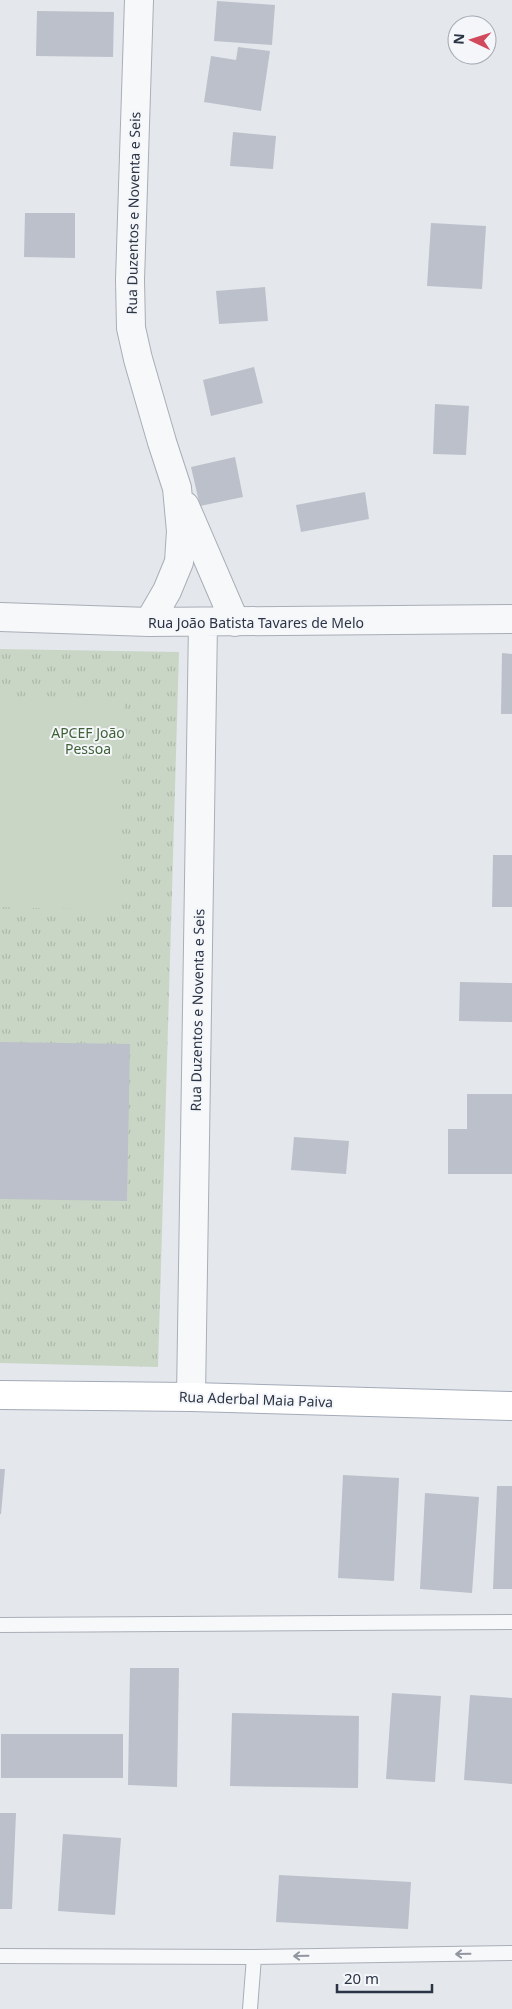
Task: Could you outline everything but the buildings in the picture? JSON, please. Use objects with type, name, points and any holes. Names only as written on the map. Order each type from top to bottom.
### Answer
[{"type":"main road","name":"Rua Aderbal Maia Paiva","points":[[0,1395],[191,1397],[512,1406]]},
{"type":"street","name":"Rua Duzentos e Noventa e Seis","points":[[140,0],[130,280],[131,328],[159,433],[177,488],[181,531],[179,562],[167,590],[149,622]]},
{"type":"street","points":[[177,488],[235,622]]},
{"type":"street","name":"Rua João Batista Tavares de Melo","points":[[0,617],[149,622],[512,620]]},
{"type":"street","name":"Rua Duzentos e Noventa e Seis","points":[[191,1397],[203,622]]},
{"type":"lane","points":[[0,1625],[512,1622]]},
{"type":"lane","points":[[0,1956],[254,1957],[512,1953]]},
{"type":"lane","points":[[250,2009],[254,1957]]},
{"type":"green space","name":"APCEF João Pessoa","points":[[0,649],[179,652],[158,1367],[0,1363]]},
{"type":"green space","points":[[0,698],[124,701],[119,910],[0,907]]}]
